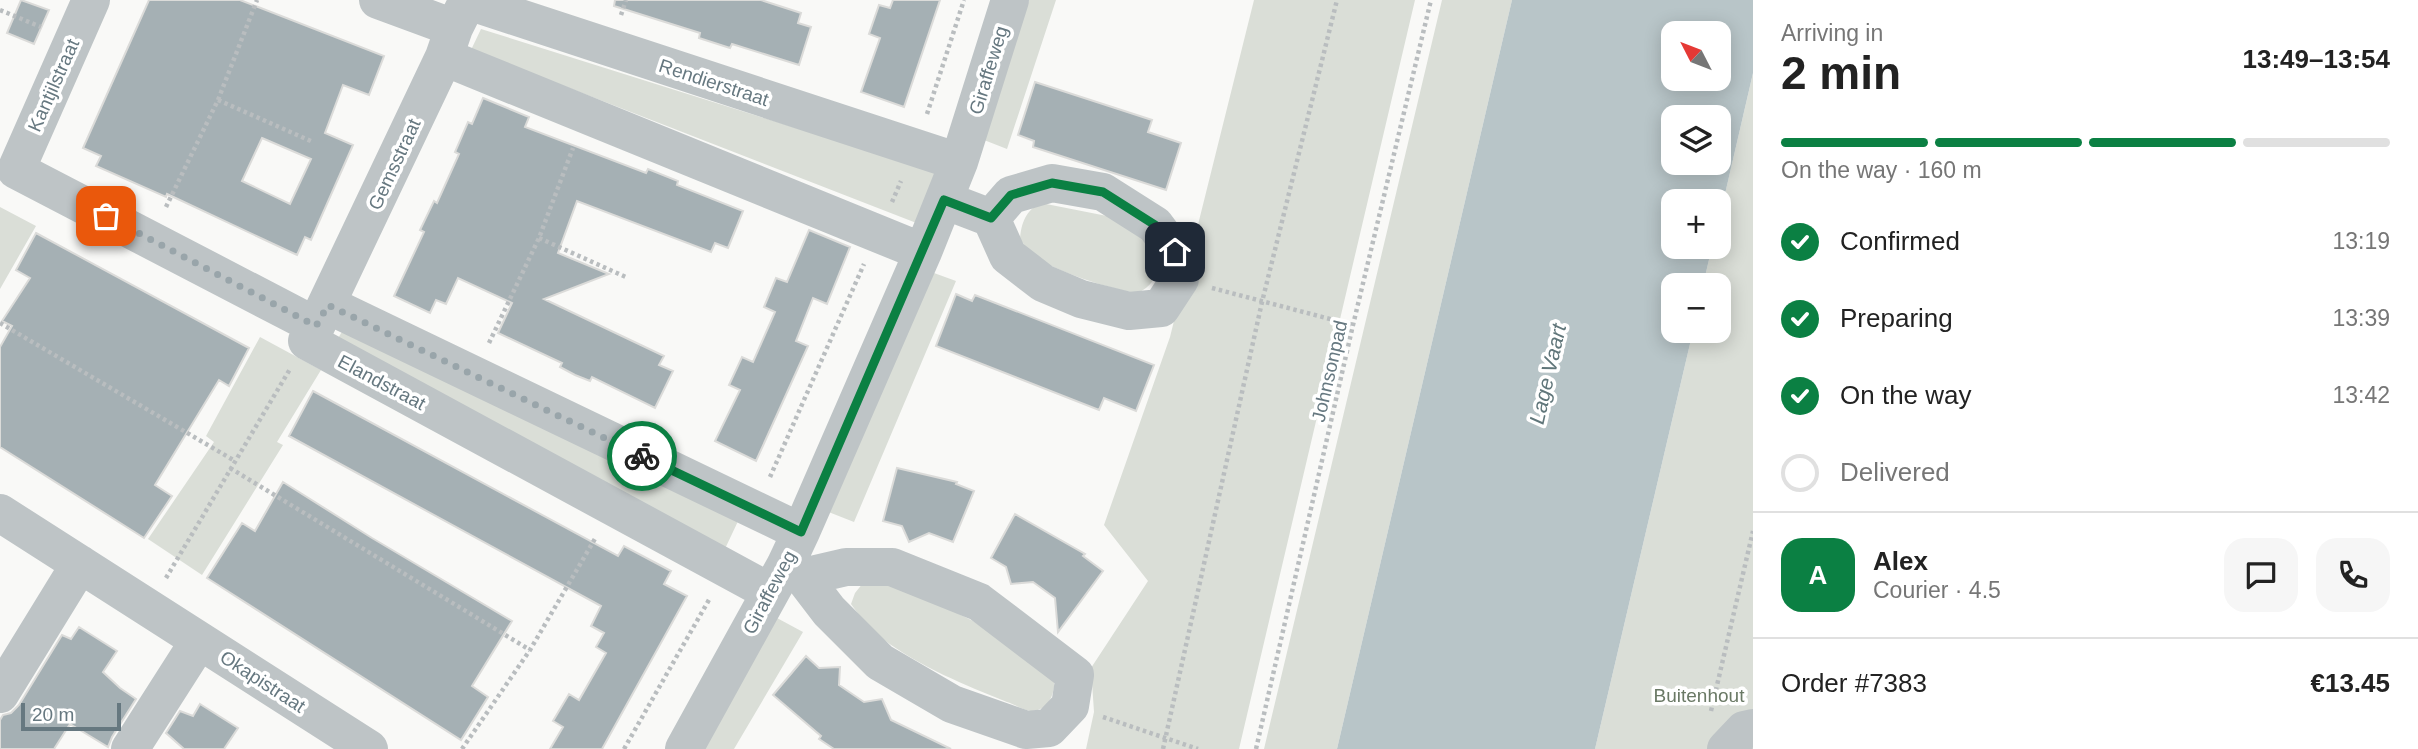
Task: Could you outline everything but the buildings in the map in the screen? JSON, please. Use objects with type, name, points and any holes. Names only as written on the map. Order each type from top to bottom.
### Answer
[{"type":"street","name":"Kantjilstraat","points":[[16,170],[91,0]]},
{"type":"street","name":"Rendierstraat","points":[[378,0],[459,21],[610,48],[959,163]]},
{"type":"street","name":"Giraffeweg","points":[[684,749],[786,579],[801,532],[959,163],[1010,0]]},
{"type":"street","name":"Rendierstraat","points":[[459,21],[585,115],[923,252]]},
{"type":"street","name":"Gemsstraat","points":[[317,324],[459,21]]},
{"type":"street","name":"Elandstraat","points":[[16,170],[317,324],[613,507],[726,569],[786,579]]},
{"type":"street","points":[[944,200],[991,218],[1008,256],[1043,283],[1081,299],[1129,311],[1161,308],[1180,279],[1175,252],[1155,225],[1103,192],[1052,183],[1011,195],[991,218]]},
{"type":"street","name":"Elandstraat","points":[[317,324],[474,375],[801,532]]},
{"type":"street","name":"Okapistraat","points":[[0,513],[199,641],[317,735],[369,749]]},
{"type":"street","points":[[0,695],[80,564]]},
{"type":"street","points":[[892,566],[978,601],[1075,675],[1070,706],[1049,728],[1026,730],[953,704],[880,662],[829,611],[786,579],[846,567],[892,566]]},
{"type":"street","name":"Okapistraat","points":[[130,749],[199,641]]},
{"type":"street","points":[[1717,736],[1753,728]]},
{"type":"path","points":[[150,240],[218,100],[257,0]]},
{"type":"path","points":[[610,48],[625,0]]},
{"type":"path","points":[[755,510],[915,148],[964,0]]},
{"type":"path","points":[[1163,749],[1262,302],[1337,0]]},
{"type":"path","name":"Johnsonpad","points":[[1256,749],[1431,0]]},
{"type":"path","points":[[0,10],[73,41]]},
{"type":"path","points":[[218,100],[313,142]]},
{"type":"path","points":[[474,375],[538,238],[585,115]]},
{"type":"path","points":[[538,238],[628,278]]},
{"type":"path","points":[[1180,279],[1353,325]]},
{"type":"path","points":[[0,323],[235,461]]},
{"type":"path","points":[[149,608],[317,324]]},
{"type":"path","points":[[230,468],[530,650]]},
{"type":"path","points":[[462,749],[530,650],[613,507]]},
{"type":"path","points":[[1717,736],[1753,531]]},
{"type":"path","points":[[624,749],[726,569]]},
{"type":"path","points":[[1070,706],[1198,749]]},
{"type":"green space","points":[[1029,0],[1056,0],[1007,149],[984,140]]},
{"type":"green space","points":[[1254,0],[1415,0],[1239,749],[1086,749],[1094,712],[1091,668],[1148,581],[1104,525],[1170,337]]},
{"type":"green space","points":[[1442,0],[1512,0],[1337,749],[1264,749]]},
{"type":"green space","points":[[481,29],[936,172],[919,224],[471,50]]},
{"type":"green space","name":"Buitenhout","points":[[1753,73],[1753,749],[1595,749],[1690,343],[1731,343],[1731,273],[1706,273],[1709,259],[1731,259],[1731,189],[1726,189]]},
{"type":"green space","points":[[1041,203],[1107,216],[1147,233],[1156,267],[1152,282],[1137,293],[1126,291],[1069,274],[1035,256],[1020,240],[1028,213]]},
{"type":"green space","points":[[0,207],[36,226],[0,289]]},
{"type":"green space","points":[[934,273],[956,281],[854,522],[826,511]]},
{"type":"green space","points":[[345,327],[740,517],[723,553],[335,343]]},
{"type":"green space","points":[[260,337],[321,370],[277,442],[283,445],[202,575],[148,539],[214,442],[206,436]]},
{"type":"green space","points":[[896,582],[973,621],[1054,675],[1053,692],[1048,703],[1038,710],[1023,709],[943,675],[883,639],[851,604],[863,583]]},
{"type":"green space","points":[[777,618],[803,632],[734,749],[702,749]]},
{"type":"water","name":"Lage Vaart","points":[[1512,0],[1753,0],[1753,73],[1731,168],[1731,105],[1661,105],[1661,175],[1729,175],[1726,189],[1661,189],[1661,259],[1709,259],[1706,273],[1661,273],[1661,343],[1690,343],[1595,749],[1337,749]]},
{"type":"way so far","points":[[106,216],[316,326],[328,305],[642,456]]},
{"type":"route","points":[[642,456],[801,532],[944,200],[991,218],[1011,195],[1052,183],[1103,192],[1155,225],[1175,252]]}]
